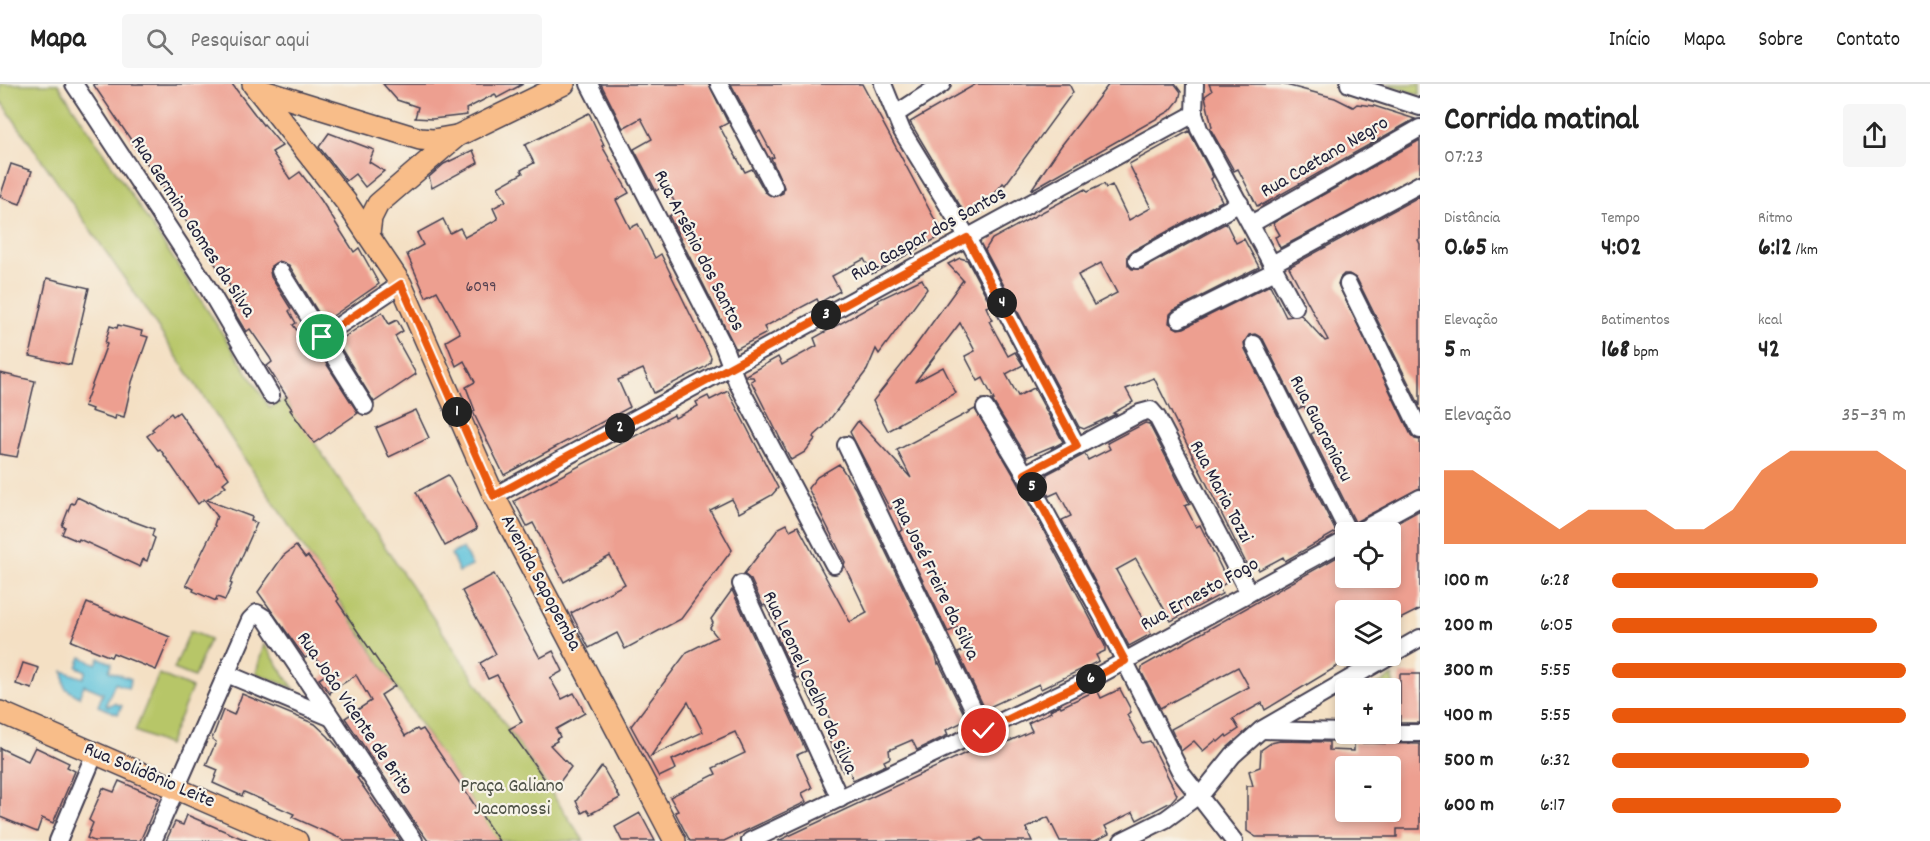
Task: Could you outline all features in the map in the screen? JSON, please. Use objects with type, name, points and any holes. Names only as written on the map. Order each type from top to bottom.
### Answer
[{"type":"main road","points":[[369,234],[371,218],[378,204],[457,136],[543,90],[564,84]]},
{"type":"main road","points":[[255,86],[409,136],[430,140],[457,136]]},
{"type":"main road","name":"Avenida Sapopemba","points":[[255,86],[346,202],[401,284],[494,496],[675,841]]},
{"type":"main road","points":[[289,129],[293,112],[309,104]]},
{"type":"main road","points":[[409,136],[420,151],[420,168]]},
{"type":"main road","points":[[346,202],[378,204]]},
{"type":"main road","name":"Rua Solidônio Leite","points":[[0,712],[177,788],[288,839]]},
{"type":"street","name":"Rua Germino Gomes da Silva","points":[[74,84],[205,283],[271,395]]},
{"type":"street","name":"Rua Arsênio dos Santos","points":[[589,84],[717,334],[731,367],[834,564]]},
{"type":"street","points":[[719,84],[774,187]]},
{"type":"street","points":[[883,84],[902,131],[967,238],[1077,446],[1025,474]]},
{"type":"street","points":[[896,114],[942,84]]},
{"type":"street","points":[[1195,84],[1194,114],[1199,129],[1295,307]]},
{"type":"street","points":[[1349,84],[1420,107]]},
{"type":"street","name":"Rua Gaspar dos Santos","points":[[494,496],[1194,114]]},
{"type":"street","name":"Rua Caetano Negro","points":[[1251,224],[1420,128]]},
{"type":"street","points":[[1179,319],[1420,184]]},
{"type":"street","points":[[1137,260],[1240,203]]},
{"type":"street","points":[[280,271],[365,406]]},
{"type":"street","points":[[322,337],[401,284]]},
{"type":"street","points":[[1348,284],[1420,430]]},
{"type":"street","name":"Rua Guaraniacu","points":[[1254,344],[1343,522]]},
{"type":"street","points":[[985,408],[1025,474],[1125,661],[1181,773],[1233,841]]},
{"type":"street","name":"Rua Maria Tozzi","points":[[1077,446],[1140,413],[1147,410],[1152,411],[1249,593]]},
{"type":"street","name":"Rua José Freire da Silva","points":[[846,445],[984,731]]},
{"type":"street","points":[[1376,522],[1420,498]]},
{"type":"street","name":"Rua Ernesto Fogo","points":[[750,841],[1101,674],[1335,546]]},
{"type":"street","name":"Rua Leonel Coelho da Silva","points":[[741,584],[840,799]]},
{"type":"street","name":"Rua João Vicente de Brito","points":[[227,674],[250,620],[257,613],[265,618],[414,841]]},
{"type":"street","points":[[1401,649],[1420,638]]},
{"type":"street","points":[[1122,841],[1166,819],[1204,791],[1233,755],[1261,730],[1371,666]]},
{"type":"street","points":[[153,841],[227,674],[330,717]]},
{"type":"street","points":[[1261,730],[1335,732]]},
{"type":"street","points":[[1401,733],[1420,733]]},
{"type":"street","points":[[57,841],[95,753]]},
{"type":"green space","name":"Praça Galiano Jacomossi","points":[[0,84],[58,84],[270,408],[285,399],[584,841],[498,841],[138,298],[0,100]]},
{"type":"green space","points":[[1385,84],[1420,84],[1420,95]]},
{"type":"green space","points":[[190,631],[210,639],[194,677],[174,669]]},
{"type":"green space","points":[[264,644],[294,688],[256,673]]},
{"type":"green space","points":[[159,674],[192,688],[168,745],[135,731]]},
{"type":"water","points":[[463,548],[472,566],[459,572],[451,554]]},
{"type":"water","points":[[81,657],[96,664],[99,658],[112,663],[109,671],[131,679],[128,688],[115,683],[106,704],[108,706],[114,703],[122,706],[118,714],[98,706],[103,693],[84,685],[79,697],[65,688],[63,671],[83,678],[86,671],[77,667]]},
{"type":"building","points":[[93,84],[232,84],[282,146],[272,152],[290,179],[300,172],[354,252],[359,248],[379,284],[324,322],[289,265],[279,261],[271,266],[270,271],[271,277],[291,309],[289,311],[296,323],[293,325],[313,352],[317,349],[358,413],[314,443],[290,410],[292,409],[285,399],[287,397],[267,366],[272,362],[270,358],[250,329],[246,332],[228,302],[237,296]]},
{"type":"building","points":[[383,84],[523,84],[497,98],[495,94],[466,109],[467,115],[432,119],[415,118],[418,107],[397,100]]},
{"type":"building","points":[[601,84],[709,84],[728,123],[720,127],[731,148],[745,172],[752,169],[765,192],[774,197],[783,193],[784,187],[771,158],[774,157],[760,131],[757,133],[731,84],[862,84],[943,235],[872,274],[864,259],[832,276],[840,291],[819,303],[817,299],[764,327],[767,333],[736,349],[669,216],[679,210],[665,185],[656,191],[634,149],[652,139],[641,118],[623,128]]},
{"type":"building","points":[[976,84],[1069,84],[1073,92],[1005,185],[1003,183],[991,199],[981,206],[983,210],[968,219],[910,122]]},
{"type":"building","points":[[1109,84],[1175,84],[1181,92],[1179,100],[1170,111],[1031,190],[1061,146]]},
{"type":"building","points":[[1209,84],[1282,84],[1335,98],[1353,107],[1357,104],[1374,106],[1415,119],[1257,206],[1238,169],[1234,171],[1210,128],[1212,127],[1205,96],[1212,91]]},
{"type":"building","points":[[589,113],[604,145],[602,146],[629,193],[616,200],[630,228],[638,224],[655,258],[661,254],[711,357],[710,362],[705,367],[654,393],[643,369],[618,380],[630,407],[504,475],[473,412],[475,411],[466,387],[475,382],[464,361],[456,366],[446,341],[460,333],[437,291],[426,297],[407,254],[423,245],[417,233],[443,219],[450,233],[460,228],[465,237],[498,219],[493,208],[506,201],[498,187],[523,173],[521,170],[534,163],[525,145]]},
{"type":"building","points":[[1189,131],[1213,177],[1211,179],[1222,201],[1132,251],[1128,255],[1128,265],[1132,269],[1142,269],[1226,223],[1236,243],[1244,239],[1259,267],[1174,310],[1170,314],[1169,323],[1178,329],[1184,328],[1270,285],[1286,317],[1301,315],[1325,341],[1328,340],[1289,267],[1420,196],[1420,239],[1418,240],[1420,244],[1420,406],[1357,279],[1344,274],[1338,284],[1411,435],[1420,440],[1420,488],[1355,522],[1311,434],[1317,431],[1304,406],[1298,409],[1263,339],[1255,334],[1249,335],[1244,343],[1245,349],[1335,530],[1335,533],[1285,561],[1283,557],[1259,570],[1255,563],[1248,567],[1154,378],[1126,389],[1133,402],[1113,413],[1116,414],[1084,429],[1079,427],[985,250],[992,239],[1085,189],[1087,192],[1104,184],[1106,188],[1112,185],[1129,220],[1151,208],[1129,164]],"holes":[[[1101,263],[1117,293],[1094,305],[1078,275]]]},
{"type":"building","points":[[329,133],[374,150],[369,162],[384,171],[365,187],[355,174],[346,181],[319,147]]},
{"type":"building","points":[[1420,140],[1420,174],[1280,248],[1275,237],[1280,235],[1273,223]]},
{"type":"building","points":[[473,150],[478,163],[432,188],[429,177],[444,164]]},
{"type":"building","points":[[11,164],[32,171],[20,204],[0,197]]},
{"type":"building","points":[[960,258],[967,260],[991,305],[986,307],[992,320],[989,321],[1008,356],[1015,352],[1023,365],[1006,374],[1018,396],[1034,388],[1063,442],[1052,448],[1053,446],[1027,457],[992,400],[994,400],[983,378],[978,381],[965,356],[975,351],[960,323],[915,382],[943,367],[956,393],[888,431],[873,401],[916,347],[914,348],[963,280],[948,264]]},
{"type":"building","points":[[47,278],[89,288],[71,365],[30,356]]},
{"type":"building","points":[[922,279],[927,289],[879,354],[876,349],[867,370],[824,427],[813,437],[815,439],[805,452],[791,460],[751,381],[753,377],[746,377],[746,375],[778,357],[782,365],[817,346],[814,338],[879,302],[878,300]]},
{"type":"building","points":[[382,312],[389,324],[397,320],[403,331],[395,336],[416,374],[374,402],[337,342]]},
{"type":"building","points":[[118,325],[142,331],[141,335],[148,337],[132,382],[124,417],[116,415],[115,419],[91,411],[92,409],[84,406],[107,344],[105,343],[110,326],[117,328]]},
{"type":"building","points":[[0,373],[35,381],[17,457],[0,454]]},
{"type":"building","points":[[728,391],[778,488],[772,495],[739,513],[732,499],[710,510],[732,550],[681,619],[625,649],[617,633],[589,648],[571,613],[625,584],[610,556],[564,582],[533,523],[527,526],[514,501],[674,415],[675,418],[698,406],[696,402],[708,396],[710,400]]},
{"type":"building","points":[[975,409],[1016,479],[1105,646],[1105,651],[1096,655],[1099,661],[1041,689],[1039,684],[985,709],[958,653],[970,648],[959,627],[948,632],[899,532],[903,530],[894,507],[890,509],[850,432],[858,421],[911,478],[897,450]]},
{"type":"building","points":[[416,410],[429,438],[389,457],[376,428]]},
{"type":"building","points":[[179,412],[229,478],[223,483],[226,486],[207,500],[252,517],[251,521],[257,523],[230,583],[232,584],[225,600],[217,597],[216,601],[193,591],[194,589],[186,585],[215,526],[217,516],[204,499],[198,504],[160,449],[158,450],[147,436],[171,413],[173,416]]},
{"type":"building","points":[[1145,423],[1149,424],[1190,504],[1185,506],[1196,527],[1200,525],[1228,582],[1219,587],[1222,594],[1171,621],[1136,559],[1116,570],[1151,634],[1129,646],[1062,520],[1071,516],[1058,492],[1049,496],[1045,489],[1047,474],[1085,454],[1088,460],[1110,449],[1107,443]]},
{"type":"building","points":[[839,464],[855,488],[967,720],[946,730],[948,735],[917,750],[912,740],[889,750],[890,758],[884,761],[886,765],[853,780],[849,769],[843,772],[827,736],[836,732],[822,703],[815,707],[800,677],[796,678],[777,637],[781,635],[765,605],[763,606],[751,580],[744,574],[779,528],[787,524],[790,530],[798,526],[850,622],[867,613],[844,565],[845,562],[808,488],[817,477]]},
{"type":"building","points":[[448,475],[477,529],[445,546],[416,492]]},
{"type":"building","points":[[77,497],[108,512],[154,529],[152,536],[155,538],[147,561],[143,559],[140,567],[79,539],[78,541],[62,534],[65,527],[62,526],[71,503],[74,504]]},
{"type":"building","points":[[1420,510],[1420,609],[1401,618],[1401,600],[1335,600],[1335,666],[1338,666],[1265,710],[1262,703],[1233,719],[1239,729],[1218,742],[1216,740],[1203,751],[1194,741],[1181,751],[1171,729],[1249,687],[1238,667],[1160,708],[1141,671],[1143,666],[1335,558],[1335,588],[1401,588],[1401,522],[1399,522]]},
{"type":"building","points":[[296,546],[305,558],[308,556],[339,599],[337,601],[395,686],[381,695],[405,736],[417,729],[419,731],[423,729],[499,841],[428,841],[413,820],[345,718],[371,701],[356,675],[331,691],[330,694],[319,679],[327,674],[313,654],[305,658],[258,592],[283,556]]},
{"type":"building","points":[[494,574],[540,658],[553,651],[563,671],[550,678],[562,699],[574,693],[585,713],[556,729],[560,737],[550,745],[571,767],[553,791],[509,729],[522,722],[497,675],[488,679],[480,663],[496,654],[462,591]]},
{"type":"building","points":[[732,590],[806,751],[797,755],[812,788],[802,793],[806,802],[724,841],[690,841],[670,797],[716,774],[713,768],[745,753],[735,732],[672,760],[676,769],[659,777],[631,726],[687,652],[717,637],[710,628],[713,623],[711,619]],"holes":[[[688,702],[703,732],[651,756]]]},
{"type":"building","points":[[87,603],[170,637],[156,670],[113,653],[111,657],[71,641]]},
{"type":"building","points":[[23,663],[39,668],[32,689],[16,684]]},
{"type":"building","points":[[1400,674],[1420,674],[1420,723],[1401,723]]},
{"type":"building","points":[[1120,689],[1130,708],[1127,715],[1142,743],[1150,741],[1177,795],[1171,802],[1137,820],[1133,812],[1105,826],[1109,834],[1095,841],[1060,841],[1048,817],[1026,828],[1032,841],[985,841],[981,838],[975,841],[778,841],[985,744],[989,751],[1032,731],[1028,723],[1060,705],[1061,707],[1097,690],[1101,698]]},
{"type":"building","points":[[242,694],[315,724],[328,736],[341,751],[401,841],[346,841],[292,817],[294,814],[244,792],[242,796],[213,783],[218,770],[206,765],[216,742],[212,739],[223,710],[234,715]]},
{"type":"building","points":[[1280,741],[1329,742],[1329,750],[1354,751],[1354,744],[1420,744],[1420,829],[1397,829],[1397,837],[1256,837],[1247,831],[1247,786],[1253,786],[1249,771],[1260,767],[1261,750],[1271,743]]},
{"type":"building","points":[[35,747],[69,763],[67,767],[75,771],[53,823],[42,818],[37,832],[0,817],[0,748],[28,761]]},
{"type":"building","points":[[602,766],[620,798],[590,814],[587,810],[582,813],[576,801]]},
{"type":"building","points":[[119,781],[159,798],[140,841],[94,841],[87,838],[93,823],[89,820],[103,788],[114,792]]},
{"type":"building","points":[[640,813],[655,841],[622,841],[615,827]]},
{"type":"building","points":[[187,815],[248,841],[166,841],[175,822],[183,825]]},
{"type":"route","points":[[322,337],[401,284],[494,496],[967,238],[1077,446],[1025,474],[1125,661],[984,731]]}]
